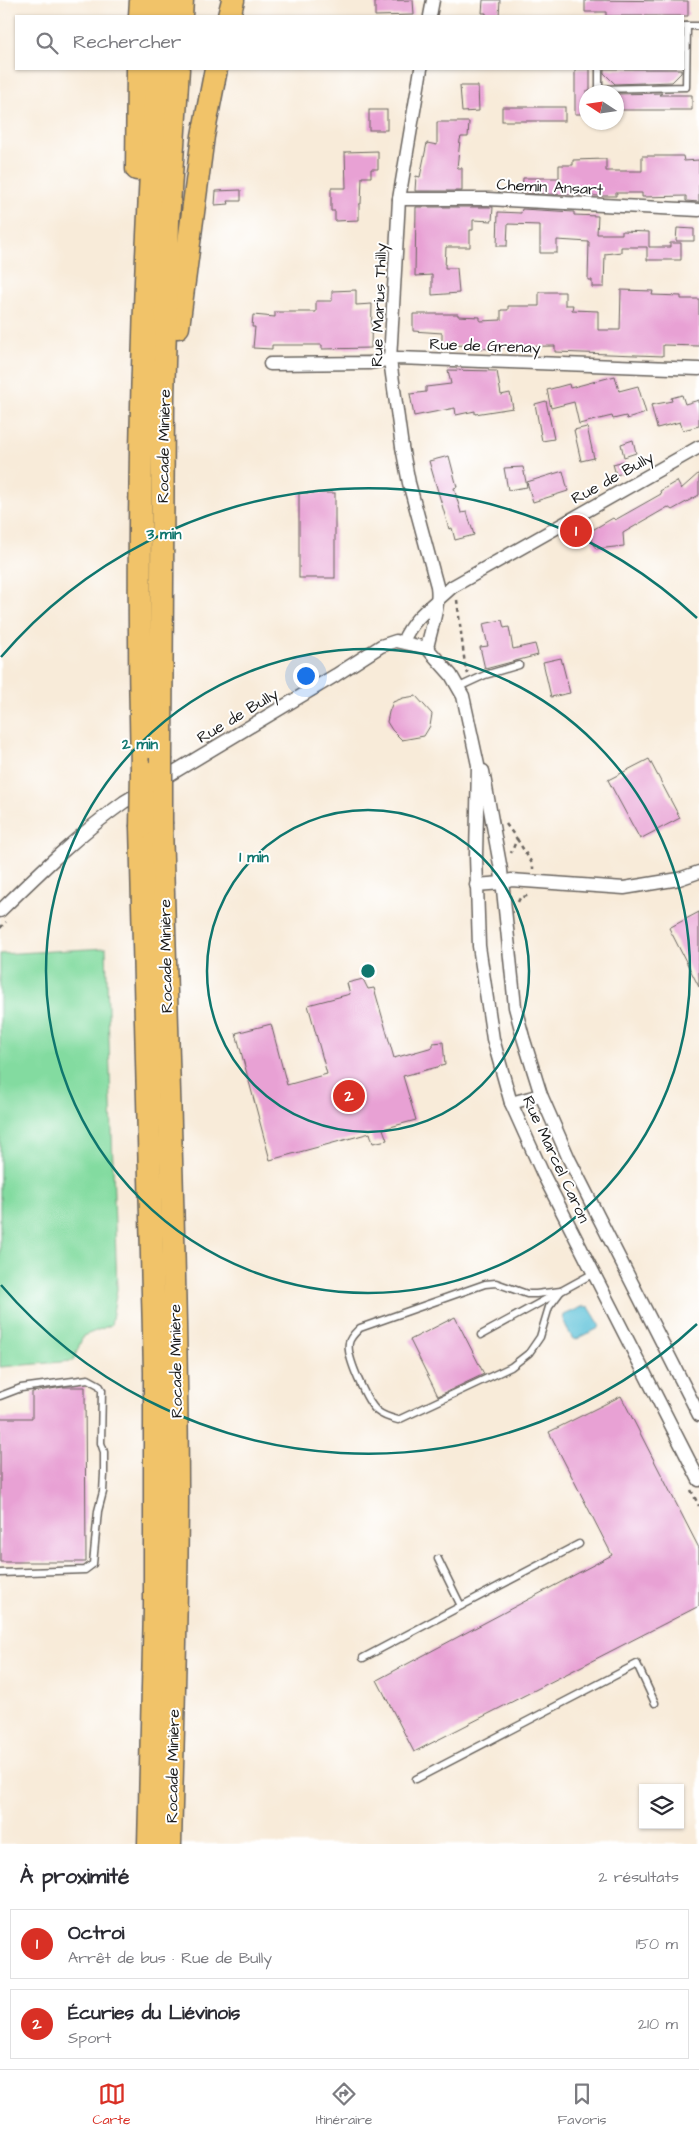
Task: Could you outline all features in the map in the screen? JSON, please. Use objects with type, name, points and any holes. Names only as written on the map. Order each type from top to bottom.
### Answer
[{"type":"highway","points":[[140,15],[141,0]]},
{"type":"highway","points":[[160,15],[162,0]]},
{"type":"highway","points":[[181,15],[182,0]]},
{"type":"highway","points":[[229,15],[234,0]]},
{"type":"highway","points":[[138,70],[137,194],[143,348]]},
{"type":"highway","name":"Rocade Minière","points":[[157,70],[143,348],[140,520],[142,770],[151,825],[177,1487],[170,1844]]},
{"type":"highway","name":"Rocade Minière","points":[[149,1844],[155,1608],[151,825],[161,758],[163,399],[168,221],[178,70]]},
{"type":"highway","points":[[163,399],[174,381],[179,316],[203,136],[216,70]]},
{"type":"street","points":[[430,15],[433,0]]},
{"type":"street","name":"Rue Marius Thilly","points":[[421,70],[399,199],[390,360],[409,483],[435,576],[439,600]]},
{"type":"street","name":"Chemin Ansart","points":[[399,199],[488,198],[699,210]]},
{"type":"street","name":"Rue de Grenay","points":[[270,364],[370,363],[390,360],[505,361],[699,369]]},
{"type":"street","name":"Rue de Bully","points":[[0,911],[94,823],[124,802],[381,646],[390,642],[403,642],[408,629],[422,612],[439,600],[452,587],[699,447]]},
{"type":"street","points":[[403,642],[427,648],[433,616],[439,600]]},
{"type":"street","name":"Rue Marcel Caron","points":[[427,648],[445,666],[459,687],[469,718],[478,765],[476,885],[479,946],[491,1031],[512,1103],[529,1145],[699,1480]]},
{"type":"street","name":"Rue Marcel Caron","points":[[478,765],[483,771],[497,843],[516,1007],[523,1037],[542,1096],[569,1160],[699,1415]]},
{"type":"street","points":[[476,885],[502,883],[511,880],[624,888],[679,879],[699,872]]},
{"type":"street","points":[[512,1103],[542,1096]]},
{"type":"lane","points":[[599,70],[599,89],[686,87],[685,26],[699,26]]},
{"type":"lane","points":[[459,687],[485,675],[519,666]]},
{"type":"lane","points":[[481,1335],[594,1273]]},
{"type":"lane","points":[[496,1283],[527,1294],[561,1291],[549,1307],[540,1337],[529,1353],[511,1367],[398,1420],[388,1418],[372,1406],[349,1356],[349,1343],[360,1328],[485,1284],[496,1283]]},
{"type":"lane","points":[[0,1396],[21,1388],[88,1379],[94,1381],[102,1390],[101,1443],[104,1461],[95,1555],[90,1568],[77,1571],[0,1573]]},
{"type":"lane","points":[[363,1658],[579,1544]]},
{"type":"lane","points":[[438,1559],[461,1606]]},
{"type":"lane","points":[[416,1779],[637,1664],[655,1703]]},
{"type":"path","points":[[518,839],[533,865]]},
{"type":"path","points":[[516,905],[520,898],[532,894],[532,881]]},
{"type":"green space","points":[[106,948],[117,1289],[111,1325],[83,1336],[73,1361],[0,1367],[0,954]]},
{"type":"water","points":[[584,1306],[589,1307],[600,1325],[599,1328],[575,1340],[572,1338],[563,1320],[564,1315]]},
{"type":"building","points":[[413,0],[414,15],[375,15],[375,1]]},
{"type":"building","points":[[483,0],[500,0],[499,15],[486,15],[486,13],[482,13]]},
{"type":"building","points":[[585,0],[688,1],[688,16],[606,15],[606,12],[585,12]]},
{"type":"building","points":[[575,70],[590,70],[590,85],[579,85],[579,114],[575,114]]},
{"type":"building","points":[[604,70],[681,70],[681,73],[672,82],[615,84],[604,73]]},
{"type":"building","points":[[460,86],[478,86],[479,111],[462,112]]},
{"type":"building","points":[[624,94],[692,95],[692,110],[624,110]]},
{"type":"building","points":[[502,107],[565,107],[565,121],[502,121]]},
{"type":"building","points":[[369,110],[387,110],[387,130],[369,130]]},
{"type":"building","points":[[437,122],[469,122],[468,137],[461,137],[460,140],[457,168],[462,168],[462,191],[415,191],[416,176],[420,177],[427,143],[437,145]]},
{"type":"building","points":[[378,151],[378,169],[371,169],[371,177],[362,177],[359,220],[335,221],[335,211],[331,211],[331,188],[346,188],[345,152]]},
{"type":"building","points":[[642,156],[683,156],[684,161],[699,160],[699,202],[686,201],[686,196],[642,197],[642,193],[616,193],[616,196],[600,196],[522,193],[523,178],[559,178],[559,165],[573,165],[573,160],[606,159],[606,171],[642,171]]},
{"type":"building","points":[[241,190],[241,201],[228,201],[229,204],[215,205],[216,191]]},
{"type":"building","points":[[416,207],[493,207],[492,221],[473,220],[473,230],[470,230],[470,247],[446,247],[445,268],[457,268],[459,293],[432,295],[432,275],[415,276]]},
{"type":"building","points":[[522,209],[574,212],[574,215],[598,216],[597,234],[622,234],[622,231],[649,232],[649,247],[670,247],[670,243],[681,243],[681,260],[647,260],[647,247],[621,247],[621,252],[605,254],[604,287],[592,287],[592,280],[588,280],[589,242],[557,240],[557,253],[540,253],[540,225],[508,224],[507,246],[497,246],[498,212],[521,213]]},
{"type":"building","points":[[677,228],[694,229],[694,241],[676,241]]},
{"type":"building","points":[[356,290],[356,305],[372,304],[371,348],[322,349],[322,345],[272,345],[272,349],[253,348],[255,327],[252,327],[253,315],[275,317],[275,312],[316,312],[316,301],[332,301],[332,291]]},
{"type":"building","points":[[621,290],[653,291],[652,295],[681,296],[681,299],[699,299],[699,346],[663,345],[663,356],[555,352],[555,346],[495,347],[495,349],[468,348],[468,345],[442,346],[442,333],[413,331],[413,314],[458,314],[458,316],[480,317],[480,321],[501,320],[501,310],[508,310],[508,306],[539,306],[539,292],[565,292],[565,305],[573,305],[572,310],[598,311],[598,330],[620,330]]},
{"type":"building","points":[[448,370],[497,371],[501,395],[510,393],[513,408],[475,414],[475,411],[456,415],[455,408],[414,416],[410,394],[426,392],[426,387],[451,384]]},
{"type":"building","points":[[615,376],[619,391],[638,386],[646,413],[627,419],[626,416],[613,419],[612,416],[579,424],[574,402],[551,408],[547,390],[569,384],[570,388]]},
{"type":"building","points":[[682,395],[685,404],[699,400],[699,426],[683,430],[680,422],[657,428],[651,405],[672,401],[671,398]]},
{"type":"building","points":[[546,401],[554,439],[542,441],[535,404]]},
{"type":"building","points":[[587,427],[594,458],[581,461],[574,430]]},
{"type":"building","points":[[633,440],[636,453],[624,457],[621,444]]},
{"type":"building","points":[[449,456],[457,487],[454,488],[461,513],[467,512],[474,535],[455,540],[452,528],[449,529],[429,461]]},
{"type":"building","points":[[624,461],[627,472],[616,475],[613,464]]},
{"type":"building","points":[[523,467],[527,487],[508,490],[504,468]]},
{"type":"building","points":[[563,471],[568,491],[533,502],[527,482]]},
{"type":"building","points":[[699,473],[699,495],[672,510],[668,507],[623,533],[624,546],[596,549],[589,532],[613,518],[615,520],[661,494],[660,491],[677,481],[681,489]]},
{"type":"building","points":[[299,493],[335,493],[335,578],[299,578]]},
{"type":"building","points":[[502,620],[504,628],[509,627],[513,649],[535,644],[538,655],[485,669],[480,647],[488,646],[483,624]]},
{"type":"building","points":[[561,658],[570,693],[551,697],[543,662]]},
{"type":"building","points":[[416,696],[432,714],[430,726],[424,736],[402,740],[387,722],[389,712],[393,702]]},
{"type":"building","points":[[649,759],[680,818],[640,839],[608,780]]},
{"type":"building","points":[[699,912],[699,987],[669,928]]},
{"type":"building","points":[[363,979],[368,989],[374,988],[394,1058],[433,1047],[433,1043],[443,1042],[445,1065],[403,1076],[416,1120],[383,1129],[387,1140],[373,1143],[370,1133],[270,1160],[236,1033],[271,1024],[287,1085],[327,1074],[308,1005],[350,994],[347,983]]},
{"type":"building","points":[[455,1317],[484,1374],[438,1396],[410,1340]]},
{"type":"building","points":[[63,1387],[85,1387],[86,1562],[0,1562],[0,1418],[32,1418],[32,1392]]},
{"type":"building","points":[[621,1396],[699,1548],[699,1606],[414,1752],[377,1680],[612,1555],[549,1432]]},
{"type":"place","name":"Octroi","points":[[576,531]]},
{"type":"place","name":"Écuries du Liévinois","points":[[349,1096]]}]
